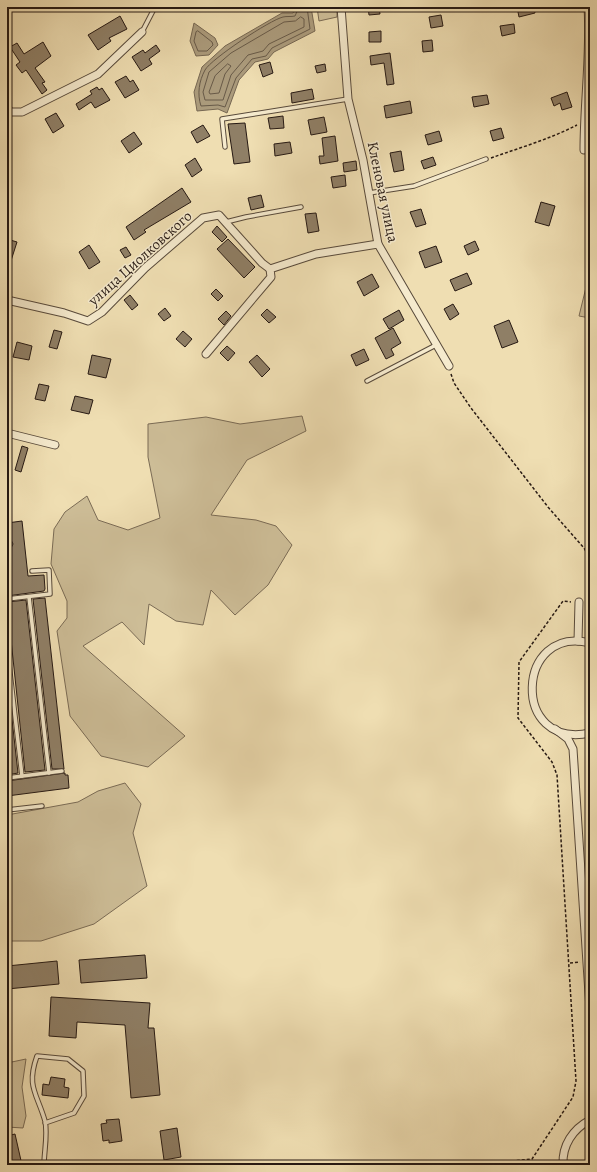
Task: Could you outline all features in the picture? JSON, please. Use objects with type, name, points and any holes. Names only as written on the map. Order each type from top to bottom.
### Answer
[{"type":"street","name":"Кленовая улица","points":[[341,7],[348,99],[363,160],[378,244],[449,366]]},
{"type":"street","points":[[584,150],[589,24],[588,7]]},
{"type":"street","points":[[7,107],[10,112],[22,112],[98,74],[142,32]]},
{"type":"street","name":"улица Циолковского","points":[[7,300],[64,313],[88,321],[102,312],[145,268],[203,218],[219,215],[226,222]]},
{"type":"street","points":[[206,354],[271,277],[270,269],[262,263],[226,222]]},
{"type":"street","points":[[270,269],[316,254],[378,244]]},
{"type":"street","points":[[7,433],[55,445]]},
{"type":"street","points":[[578,641],[579,602]]},
{"type":"street","points":[[590,643],[578,641],[569,642],[553,648],[540,660],[532,676],[531,694],[535,706],[542,718],[568,739],[573,749],[590,1009]]},
{"type":"street","points":[[555,729],[569,734],[590,733]]},
{"type":"street","points":[[563,1165],[564,1152],[571,1136],[583,1124],[590,1120]]},
{"type":"lane","points":[[142,32],[155,7]]},
{"type":"lane","points":[[225,147],[222,119],[348,99]]},
{"type":"lane","points":[[368,193],[414,186],[486,159]]},
{"type":"lane","points":[[226,222],[301,207]]},
{"type":"lane","points":[[367,381],[437,344]]},
{"type":"lane","points":[[7,599],[50,594],[49,570],[32,571]]},
{"type":"lane","points":[[29,597],[49,773]]},
{"type":"lane","points":[[7,647],[22,776]]},
{"type":"lane","points":[[7,778],[62,771]]},
{"type":"lane","points":[[7,810],[42,806]]},
{"type":"lane","points":[[44,1165],[45,1123],[32,1088],[32,1069],[37,1056],[68,1059],[83,1071],[84,1096],[74,1113],[45,1123]]},
{"type":"path","points":[[486,159],[520,146],[558,135],[584,121]]},
{"type":"path","points":[[449,366],[454,383],[471,408],[548,507],[584,548],[590,559]]},
{"type":"path","points":[[472,1165],[532,1159],[573,1097],[576,1081],[558,775],[552,762],[518,718],[519,662],[563,601],[579,602]]},
{"type":"shaded area","points":[[317,7],[337,7],[337,17],[319,21]]},
{"type":"shaded area","points":[[590,275],[590,318],[579,316]]},
{"type":"shaded area","points":[[302,416],[306,431],[247,460],[211,515],[256,520],[276,526],[292,545],[268,585],[235,615],[211,590],[203,625],[176,621],[149,604],[144,645],[122,622],[83,646],[185,736],[148,767],[101,756],[70,716],[57,631],[67,618],[67,601],[51,564],[54,529],[65,512],[87,496],[98,520],[128,530],[160,518],[148,457],[148,424],[206,417],[240,424]]},
{"type":"shaded area","points":[[125,783],[141,804],[133,833],[147,886],[94,924],[41,941],[7,941],[7,815],[78,802],[98,791]]},
{"type":"shaded area","points":[[26,1059],[22,1087],[26,1116],[23,1128],[7,1127],[7,1063]]},
{"type":"water","points":[[296,7],[311,7],[315,31],[274,52],[268,59],[255,62],[239,80],[227,113],[218,109],[197,111],[194,92],[202,67],[225,46],[282,13],[293,13]]},
{"type":"water","points":[[194,23],[215,38],[218,45],[209,55],[196,56],[190,41]]},
{"type":"building","points":[[368,7],[379,7],[380,14],[369,15]]},
{"type":"building","points":[[517,7],[534,7],[535,13],[519,17]]},
{"type":"building","points":[[441,15],[443,26],[431,28],[429,17]]},
{"type":"building","points":[[120,16],[127,29],[109,38],[111,41],[98,50],[88,35]]},
{"type":"building","points":[[514,24],[515,33],[502,36],[500,26]]},
{"type":"building","points":[[381,31],[381,42],[369,42],[369,32]]},
{"type":"building","points":[[432,40],[433,51],[423,52],[422,41]]},
{"type":"building","points":[[43,42],[51,56],[35,68],[45,82],[42,83],[47,90],[42,94],[26,70],[22,73],[16,65],[20,62],[10,47],[17,43],[24,54]]},
{"type":"building","points":[[156,45],[160,51],[149,59],[152,64],[141,71],[132,57],[143,50],[145,53]]},
{"type":"building","points":[[390,53],[394,84],[387,85],[384,63],[371,65],[370,56]]},
{"type":"building","points":[[270,62],[273,73],[263,77],[259,65]]},
{"type":"building","points":[[325,64],[326,71],[317,73],[315,66]]},
{"type":"building","points":[[126,76],[130,82],[133,80],[139,90],[125,98],[115,82]]},
{"type":"building","points":[[97,87],[99,90],[102,88],[110,100],[95,108],[91,102],[79,110],[76,104],[92,94],[90,91]]},
{"type":"building","points":[[312,89],[314,99],[292,103],[291,93]]},
{"type":"building","points":[[567,92],[572,107],[562,110],[560,103],[554,106],[551,98]]},
{"type":"building","points":[[487,95],[489,104],[474,107],[472,97]]},
{"type":"building","points":[[410,101],[412,113],[386,118],[384,106]]},
{"type":"building","points":[[56,113],[64,126],[53,133],[45,119]]},
{"type":"building","points":[[283,116],[284,128],[270,129],[268,118]]},
{"type":"building","points":[[324,117],[327,132],[311,135],[308,120]]},
{"type":"building","points":[[245,123],[250,162],[234,164],[228,124]]},
{"type":"building","points":[[203,125],[210,136],[197,143],[191,132]]},
{"type":"building","points":[[501,128],[504,138],[493,141],[490,131]]},
{"type":"building","points":[[439,131],[442,141],[428,145],[425,135]]},
{"type":"building","points":[[134,132],[142,144],[129,153],[121,141]]},
{"type":"building","points":[[335,136],[338,161],[320,164],[319,156],[324,156],[322,138]]},
{"type":"building","points":[[290,142],[292,153],[275,156],[274,144]]},
{"type":"building","points":[[401,151],[404,170],[394,172],[390,153]]},
{"type":"building","points":[[433,157],[436,165],[424,169],[421,161]]},
{"type":"building","points":[[195,158],[202,170],[192,177],[185,165]]},
{"type":"building","points":[[356,161],[357,170],[344,172],[343,163]]},
{"type":"building","points":[[345,175],[346,186],[333,188],[331,177]]},
{"type":"building","points":[[182,188],[191,202],[144,230],[146,232],[134,240],[126,227]]},
{"type":"building","points":[[261,195],[264,207],[251,210],[248,198]]},
{"type":"building","points":[[541,202],[555,206],[549,226],[535,222]]},
{"type":"building","points":[[421,209],[426,224],[416,227],[410,212]]},
{"type":"building","points":[[316,213],[319,231],[308,233],[305,214]]},
{"type":"building","points":[[217,226],[227,237],[222,242],[212,232]]},
{"type":"building","points":[[7,239],[17,242],[9,267],[7,267]]},
{"type":"building","points":[[228,239],[255,267],[244,278],[217,249]]},
{"type":"building","points":[[475,241],[479,250],[468,255],[464,246]]},
{"type":"building","points":[[89,245],[100,262],[89,269],[79,252]]},
{"type":"building","points":[[436,246],[442,262],[425,268],[419,252]]},
{"type":"building","points":[[126,247],[131,255],[125,258],[120,250]]},
{"type":"building","points":[[467,273],[472,284],[455,291],[450,280]]},
{"type":"building","points":[[372,274],[379,287],[364,296],[357,282]]},
{"type":"building","points":[[216,289],[223,296],[218,301],[211,294]]},
{"type":"building","points":[[130,295],[138,305],[132,310],[124,300]]},
{"type":"building","points":[[453,304],[459,314],[450,320],[444,309]]},
{"type":"building","points":[[165,308],[171,316],[164,321],[158,314]]},
{"type":"building","points":[[267,309],[276,317],[269,323],[261,315]]},
{"type":"building","points":[[399,310],[404,320],[389,329],[383,319]]},
{"type":"building","points":[[226,311],[231,316],[224,325],[218,319]]},
{"type":"building","points":[[509,320],[518,342],[502,348],[494,326]]},
{"type":"building","points":[[393,328],[401,343],[391,349],[394,355],[386,359],[375,338]]},
{"type":"building","points":[[54,330],[62,332],[57,349],[49,347]]},
{"type":"building","points":[[183,331],[192,339],[185,347],[176,339]]},
{"type":"building","points":[[17,342],[32,346],[29,360],[13,357]]},
{"type":"building","points":[[227,346],[235,353],[228,361],[220,353]]},
{"type":"building","points":[[364,349],[369,360],[356,366],[351,355]]},
{"type":"building","points":[[92,355],[111,359],[106,378],[88,374]]},
{"type":"building","points":[[257,355],[270,369],[262,377],[249,362]]},
{"type":"building","points":[[39,384],[49,386],[45,401],[35,399]]},
{"type":"building","points":[[75,396],[93,400],[89,414],[71,410]]},
{"type":"building","points":[[22,446],[28,448],[21,472],[15,470]]},
{"type":"building","points":[[22,521],[28,576],[44,575],[45,589],[44,591],[7,596],[7,549],[11,548],[13,544],[11,540],[7,539],[7,523]]},
{"type":"building","points":[[45,598],[64,769],[52,769],[33,599]]},
{"type":"building","points":[[26,600],[45,770],[25,772],[7,602]]},
{"type":"building","points":[[7,675],[18,773],[7,775]]},
{"type":"building","points":[[65,773],[65,775],[68,775],[69,788],[7,796],[7,781]]},
{"type":"building","points":[[145,955],[147,978],[81,983],[79,960]]},
{"type":"building","points":[[57,961],[59,984],[7,989],[7,966]]},
{"type":"building","points":[[51,997],[150,1003],[148,1028],[154,1028],[160,1095],[131,1098],[125,1025],[77,1022],[76,1038],[49,1036]]},
{"type":"building","points":[[51,1077],[65,1079],[64,1087],[69,1088],[68,1098],[42,1095],[43,1084],[49,1085]]},
{"type":"building","points":[[119,1119],[122,1141],[109,1143],[109,1140],[103,1141],[101,1124],[107,1123],[106,1120]]},
{"type":"building","points":[[177,1128],[181,1157],[164,1160],[160,1131]]},
{"type":"building","points":[[15,1134],[22,1165],[7,1165],[7,1136]]}]
